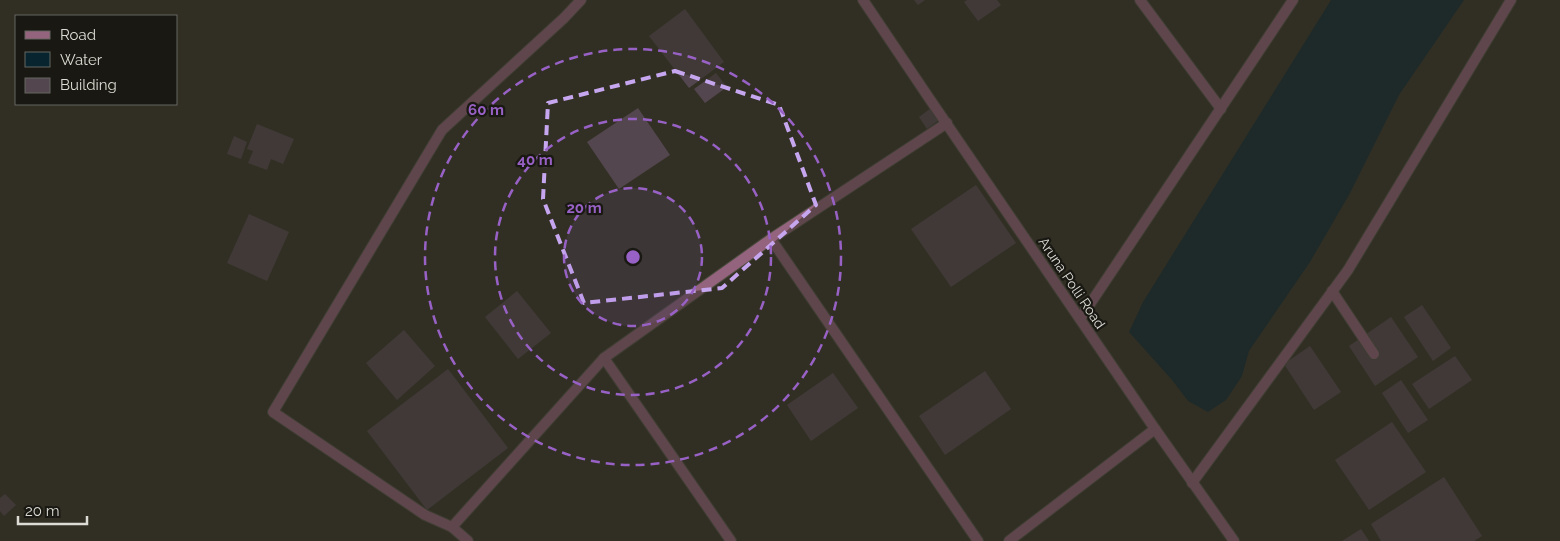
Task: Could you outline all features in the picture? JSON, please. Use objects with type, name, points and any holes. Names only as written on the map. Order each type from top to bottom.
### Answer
[{"type":"street","points":[[465,540],[452,526],[425,515],[273,412],[442,130],[564,18],[581,0]]},
{"type":"street","name":"Aruna Polli Road","points":[[863,0],[1192,483],[1234,541]]},
{"type":"street","points":[[1140,0],[1221,109]]},
{"type":"street","points":[[1080,319],[1293,0]]},
{"type":"street","points":[[1192,483],[1348,270],[1511,0]]},
{"type":"street","points":[[452,526],[604,358],[772,240],[947,124]]},
{"type":"street","points":[[772,240],[978,541]]},
{"type":"street","points":[[1332,292],[1374,354]]},
{"type":"street","points":[[604,358],[731,541]]},
{"type":"street","points":[[1009,541],[1155,429]]},
{"type":"highlighted area","points":[[675,71],[779,105],[816,205],[722,288],[584,303],[543,199],[548,103]]},
{"type":"water","points":[[1331,0],[1464,0],[1399,95],[1349,195],[1310,262],[1249,351],[1242,376],[1226,400],[1208,412],[1188,401],[1129,332],[1143,302]]},
{"type":"building","points":[[914,0],[925,0],[918,5]]},
{"type":"building","points":[[967,0],[997,0],[1001,5],[978,21],[964,2]]},
{"type":"building","points":[[685,9],[724,62],[689,88],[649,36]]},
{"type":"building","points":[[716,73],[727,87],[705,103],[694,89]]},
{"type":"building","points":[[638,108],[670,155],[619,189],[587,142]]},
{"type":"building","points":[[931,108],[939,120],[927,129],[919,117]]},
{"type":"building","points":[[257,124],[294,139],[283,164],[271,159],[267,170],[248,163],[253,151],[247,149]]},
{"type":"building","points":[[234,136],[247,142],[241,159],[227,154]]},
{"type":"building","points":[[976,185],[1016,243],[951,287],[911,229]]},
{"type":"building","points":[[249,214],[289,232],[267,281],[227,263]]},
{"type":"building","points":[[517,291],[551,333],[518,359],[485,317]]},
{"type":"building","points":[[1422,305],[1451,348],[1433,361],[1404,317]]},
{"type":"building","points":[[1391,317],[1418,357],[1375,386],[1349,346]]},
{"type":"building","points":[[404,330],[435,366],[397,400],[366,363]]},
{"type":"building","points":[[1310,346],[1341,392],[1314,410],[1284,364]]},
{"type":"building","points":[[1455,356],[1472,380],[1429,409],[1412,384]]},
{"type":"building","points":[[448,369],[508,448],[427,510],[367,431]]},
{"type":"building","points":[[985,371],[1011,409],[945,455],[919,416]]},
{"type":"building","points":[[833,373],[858,408],[811,441],[787,405]]},
{"type":"building","points":[[1401,380],[1428,420],[1408,433],[1382,393]]},
{"type":"building","points":[[1392,422],[1426,472],[1369,510],[1335,460]]},
{"type":"building","points":[[1444,477],[1482,536],[1474,541],[1381,541],[1371,524]]},
{"type":"building","points":[[5,494],[16,505],[4,516],[0,511],[0,498]]},
{"type":"building","points":[[1361,529],[1369,541],[1342,541]]}]
